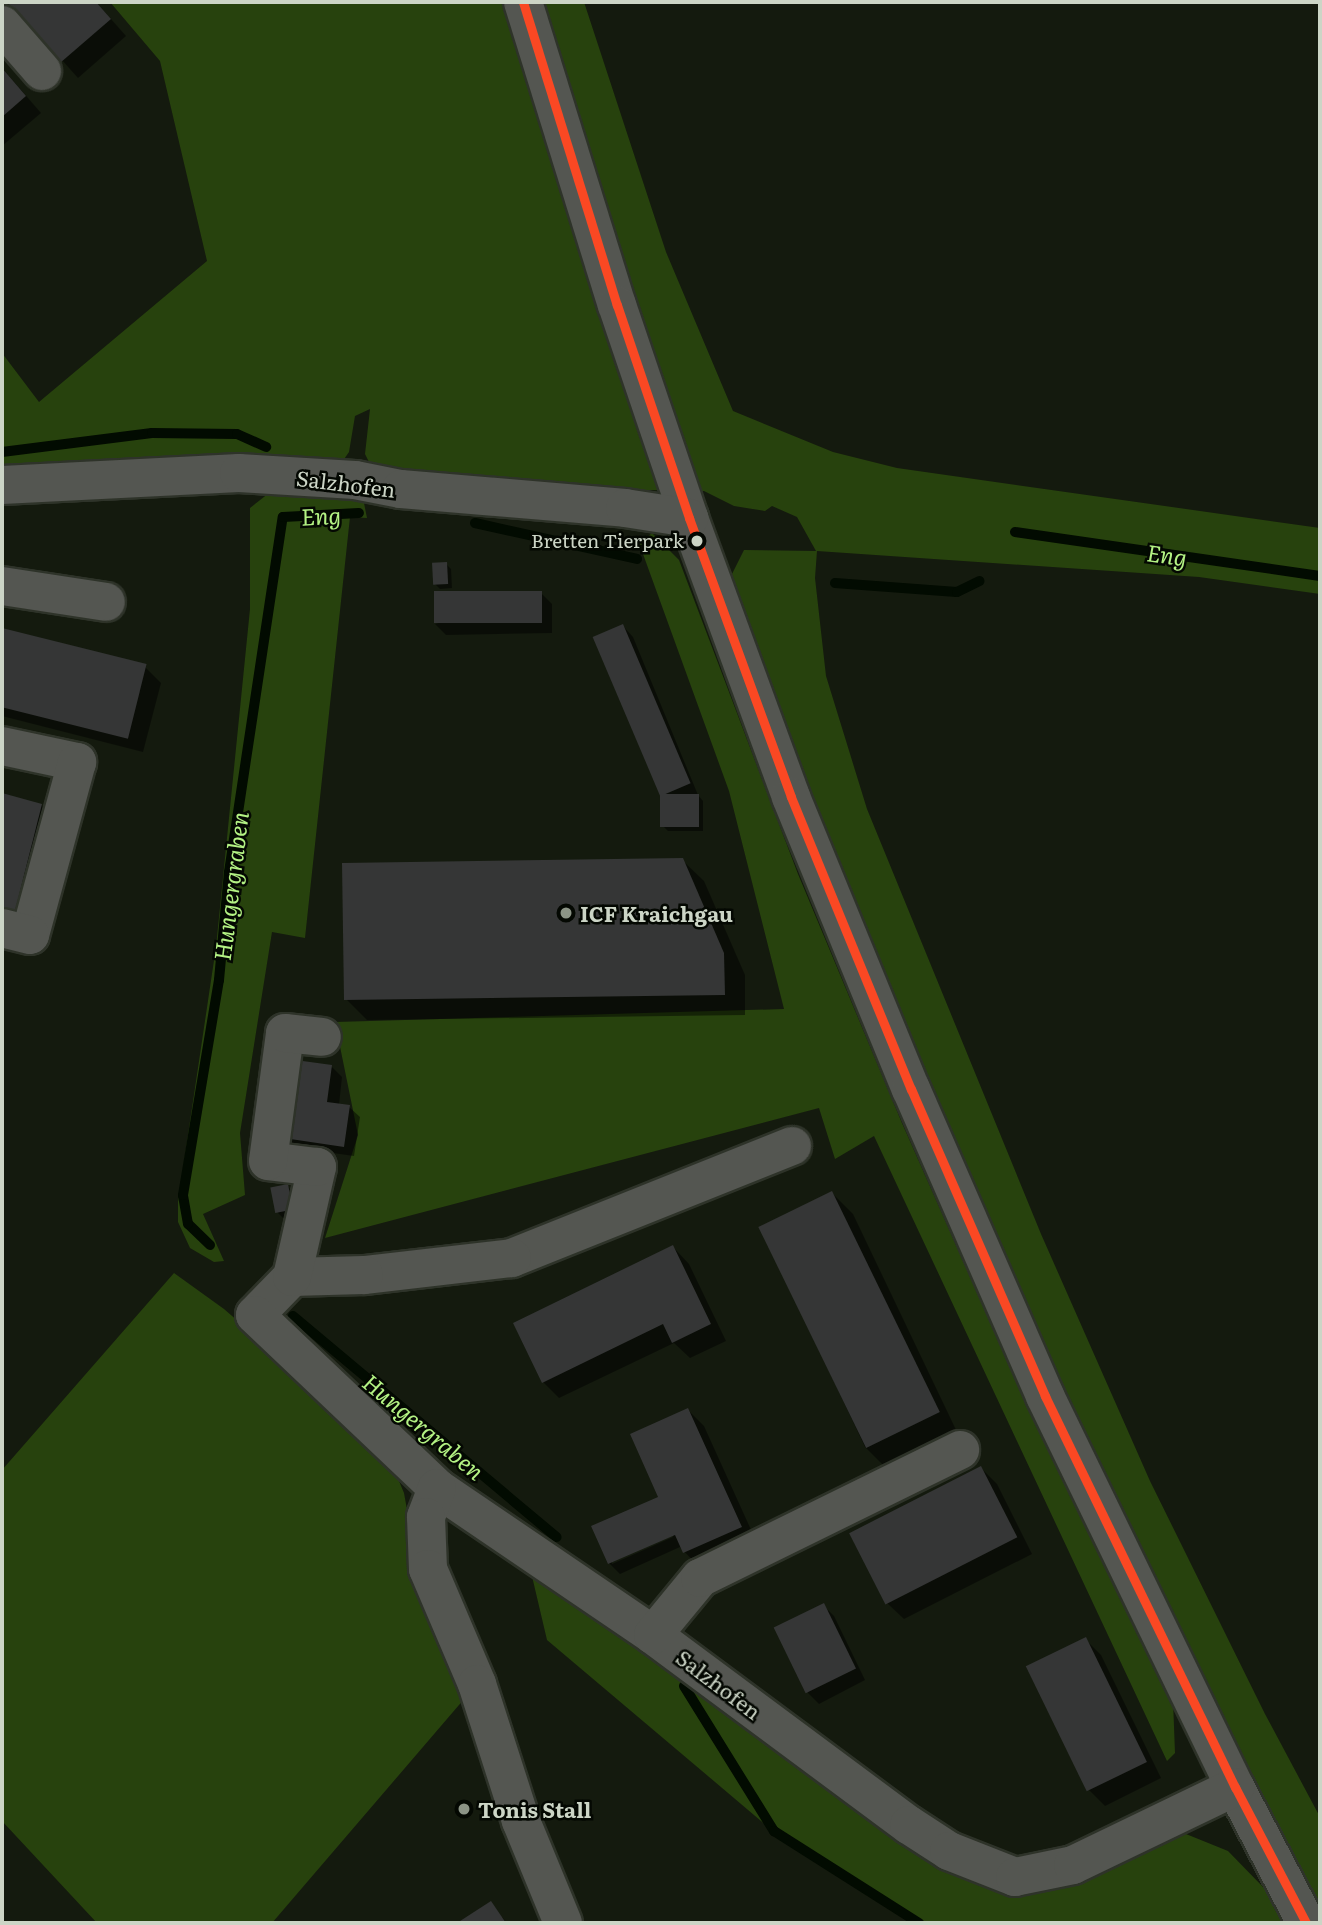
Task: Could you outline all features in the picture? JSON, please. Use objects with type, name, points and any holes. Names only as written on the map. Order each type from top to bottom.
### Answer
[{"type":"street","points":[[523,2],[617,305],[689,518],[791,797],[911,1089],[1045,1396],[1235,1787],[1306,1923]]},
{"type":"street","points":[[2,25],[42,71]]},
{"type":"street","name":"Salzhofen","points":[[2,485],[239,473],[355,480],[401,489],[625,508],[689,518]]},
{"type":"street","points":[[2,586],[106,602]]},
{"type":"street","points":[[2,746],[77,762],[30,935],[2,928]]},
{"type":"street","points":[[322,1037],[285,1033],[268,1161],[317,1167],[292,1277],[364,1275],[512,1258],[792,1146]]},
{"type":"street","name":"Salzhofen","points":[[292,1277],[255,1315],[437,1488],[919,1816],[950,1851],[1015,1877],[1073,1865],[1235,1787]]},
{"type":"street","points":[[653,1635],[700,1578],[960,1450]]},
{"type":"street","points":[[437,1488],[426,1517],[428,1569],[477,1684],[521,1821],[564,1923]]},
{"type":"green space","points":[[110,2],[584,2],[666,252],[733,411],[833,452],[897,468],[1320,528],[1320,594],[1199,577],[817,551],[815,578],[826,676],[867,809],[1041,1234],[1150,1481],[1265,1714],[1320,1817],[1320,1914],[1054,1384],[805,794],[731,576],[744,550],[816,551],[797,517],[772,506],[765,511],[734,506],[704,491],[590,489],[372,468],[365,454],[370,409],[355,416],[349,452],[340,465],[2,468],[2,353],[39,402],[207,261],[160,61]]},
{"type":"green space","points":[[269,493],[363,498],[367,518],[350,517],[305,938],[272,932],[240,1133],[245,1195],[203,1214],[224,1261],[214,1262],[190,1248],[178,1222],[178,1202],[216,947],[250,609],[250,508]]},
{"type":"green space","points":[[652,533],[679,560],[798,874],[902,1123],[1030,1412],[1173,1700],[1175,1753],[1167,1761],[874,1136],[835,1159],[819,1108],[325,1238],[358,1135],[335,1022],[784,1009],[729,791],[639,543]]},
{"type":"green space","points":[[174,1273],[224,1309],[386,1450],[404,1493],[418,1570],[477,1684],[272,1923],[97,1923],[2,1821],[2,1470]]},
{"type":"green space","points":[[531,1572],[1017,1895],[1083,1882],[1186,1834],[1228,1851],[1264,1888],[1282,1923],[919,1923],[773,1831],[547,1640]]},
{"type":"building","points":[[7,2],[96,2],[111,19],[60,63]]},
{"type":"building","points":[[2,68],[26,96],[2,117]]},
{"type":"building","points":[[447,562],[448,584],[433,585],[432,563]]},
{"type":"building","points":[[434,591],[542,591],[542,623],[434,623]]},
{"type":"building","points":[[623,624],[691,783],[660,796],[593,637]]},
{"type":"building","points":[[2,628],[147,664],[128,739],[2,707]]},
{"type":"building","points":[[2,793],[42,804],[15,911],[2,907]]},
{"type":"building","points":[[660,794],[699,794],[699,827],[660,827]]},
{"type":"building","points":[[683,858],[724,953],[725,995],[344,1000],[342,863]]},
{"type":"building","points":[[288,1059],[332,1065],[327,1102],[350,1105],[344,1147],[277,1137]]},
{"type":"building","points":[[288,1184],[293,1210],[275,1213],[270,1187]]},
{"type":"building","points":[[832,1191],[940,1412],[866,1448],[758,1227]]},
{"type":"building","points":[[673,1245],[711,1324],[672,1343],[663,1324],[542,1383],[513,1323]]},
{"type":"building","points":[[688,1408],[742,1527],[683,1553],[675,1535],[608,1564],[591,1526],[658,1497],[630,1434]]},
{"type":"building","points":[[981,1466],[1017,1537],[885,1604],[849,1533]]},
{"type":"building","points":[[824,1603],[856,1669],[806,1693],[774,1628]]},
{"type":"building","points":[[1086,1637],[1147,1762],[1087,1791],[1026,1666]]},
{"type":"building","points":[[491,1901],[506,1923],[457,1923]]},
{"type":"waterway","name":"Hungergraben","points":[[2,452],[152,433],[237,434],[266,447]]},
{"type":"waterway","name":"Hungergraben","points":[[210,1245],[188,1224],[183,1195],[219,980],[229,872],[283,517],[359,513]]},
{"type":"waterway","name":"Eng","points":[[475,523],[637,559]]},
{"type":"waterway","name":"Eng","points":[[1015,532],[1320,576]]},
{"type":"waterway","name":"Eng","points":[[835,583],[957,592],[980,581]]},
{"type":"waterway","name":"Hungergraben","points":[[293,1316],[556,1537]]},
{"type":"waterway","name":"Hungergraben","points":[[684,1686],[774,1831],[919,1923]]},
{"type":"transit line","points":[[523,2],[617,305],[689,518],[791,797],[911,1089],[1045,1396],[1235,1787],[1306,1923]]},
{"type":"place","name":"Bretten Tierpark","points":[[697,541]]},
{"type":"place","name":"ICF Kraichgau","points":[[566,913]]},
{"type":"place","name":"Tonis Stall","points":[[464,1809]]}]
